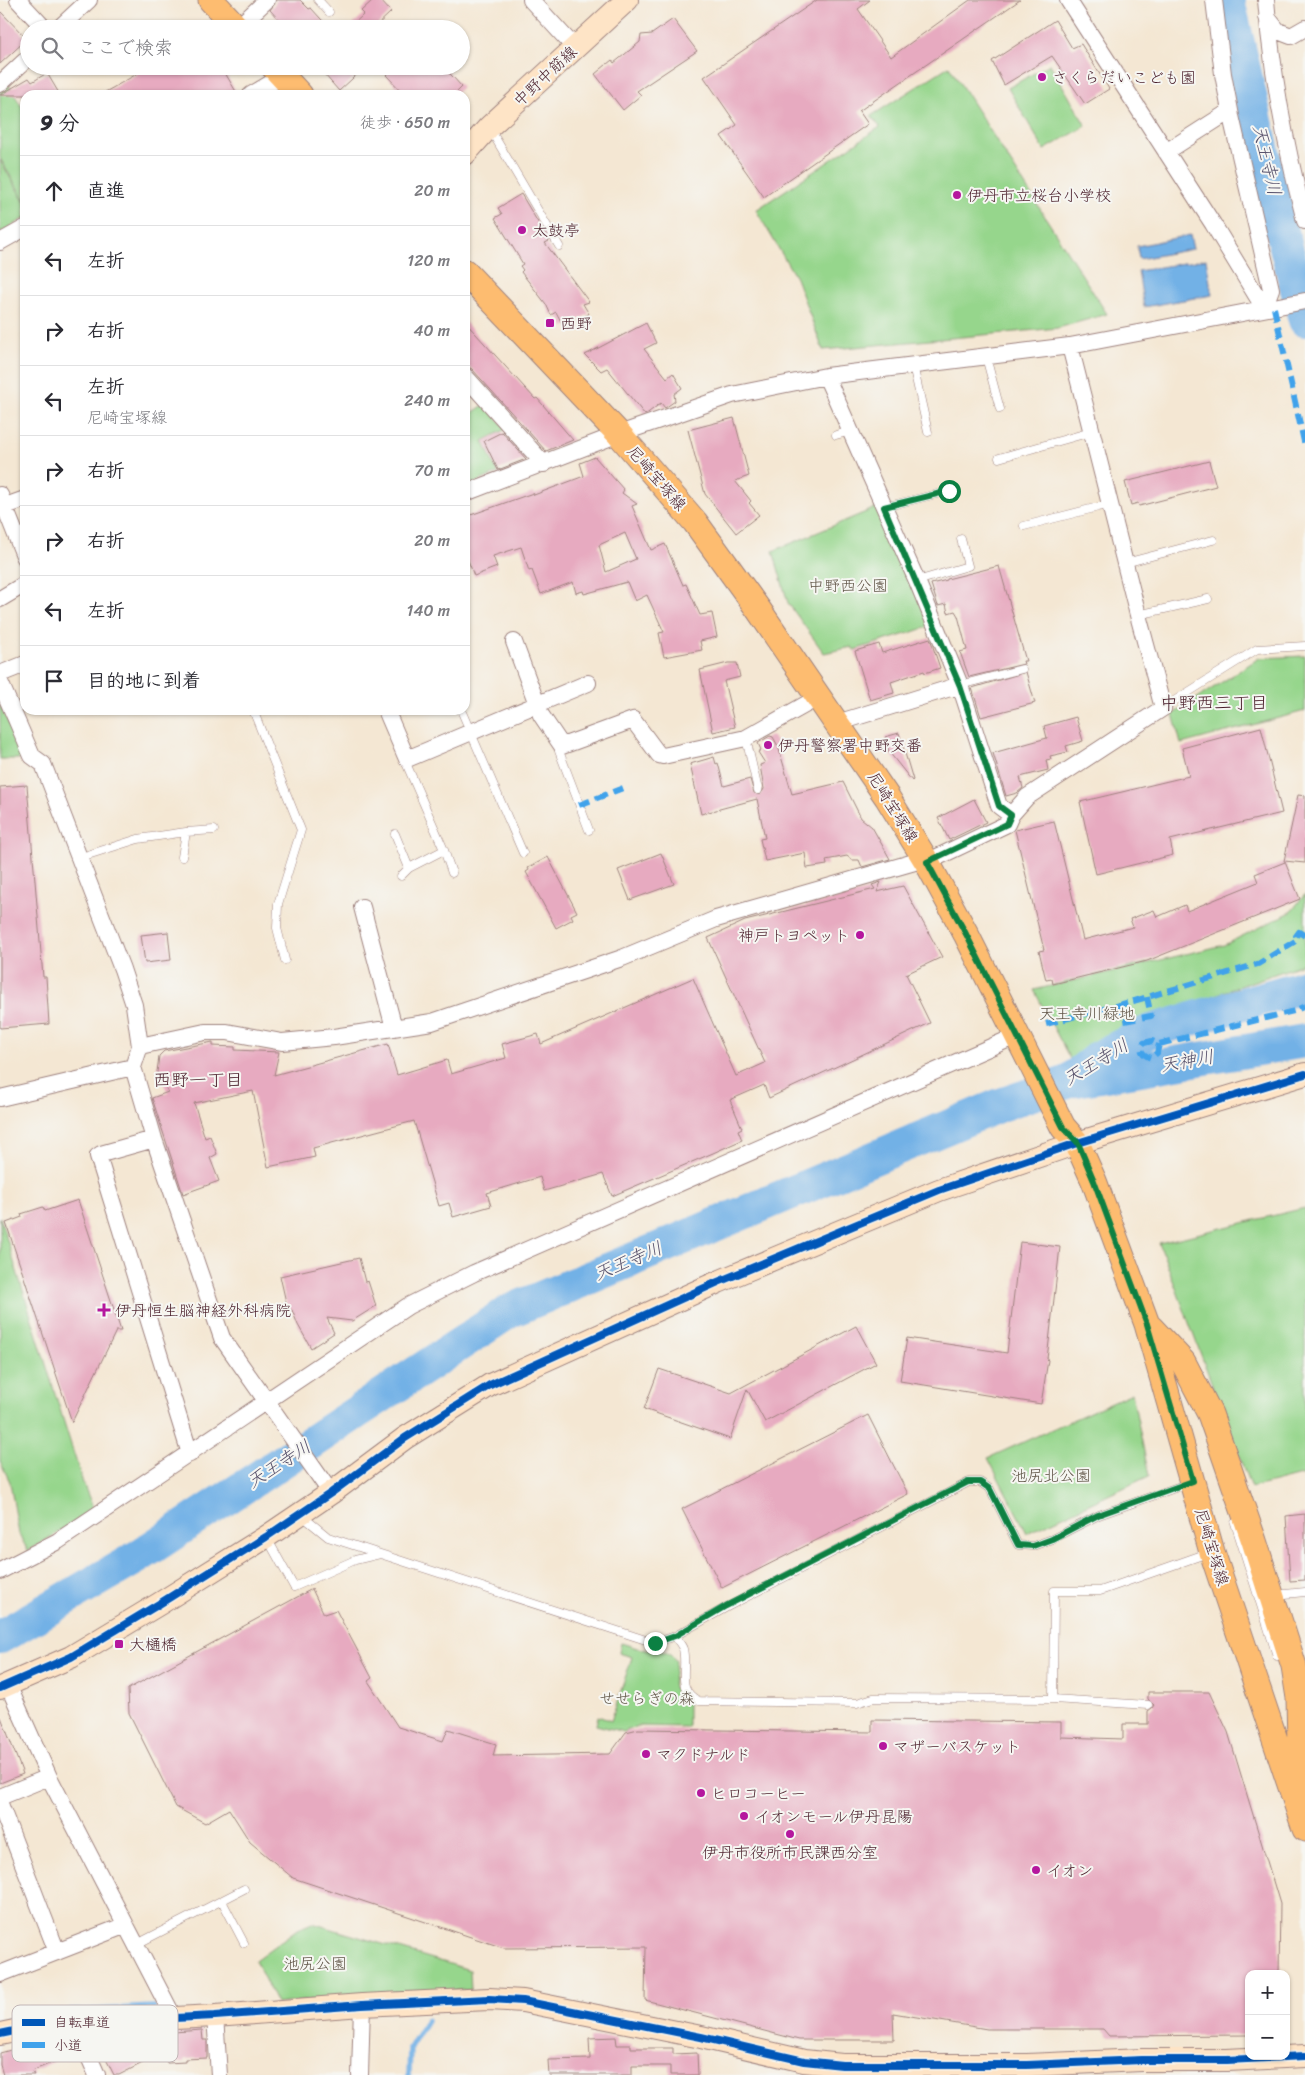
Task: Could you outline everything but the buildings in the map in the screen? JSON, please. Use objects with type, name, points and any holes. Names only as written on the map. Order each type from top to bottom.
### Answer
[{"type":"main road","points":[[211,0],[230,20]]},
{"type":"main road","points":[[282,75],[295,90]]},
{"type":"main road","name":"尼崎宝塚線","points":[[470,277],[619,434],[695,522],[758,609],[887,797],[926,860],[966,934],[1018,1041],[1094,1181],[1147,1324],[1212,1552],[1305,1829]]},
{"type":"main road","points":[[1147,1324],[1183,1362],[1210,1414],[1294,1666],[1299,1698],[1300,1746],[1305,1784]]},
{"type":"street","points":[[18,0],[37,20]]},
{"type":"street","points":[[68,20],[89,0]]},
{"type":"street","points":[[246,20],[267,0]]},
{"type":"street","points":[[531,0],[575,48]]},
{"type":"street","name":"中野中筋線","points":[[470,148],[489,127],[627,0]]},
{"type":"street","points":[[1068,0],[1264,308]]},
{"type":"street","points":[[1214,0],[1223,74],[1230,111],[1271,289],[1264,308]]},
{"type":"street","points":[[1266,0],[1267,17],[1292,173],[1305,221]]},
{"type":"street","points":[[1267,17],[1278,31],[1291,36],[1305,28]]},
{"type":"street","points":[[0,84],[20,65]]},
{"type":"street","points":[[257,90],[274,75]]},
{"type":"street","points":[[1166,152],[1230,111]]},
{"type":"street","points":[[0,242],[20,231]]},
{"type":"street","points":[[470,491],[619,434],[732,395],[826,376],[1070,346],[1305,301]]},
{"type":"street","points":[[140,1046],[204,1032],[227,1032],[282,1042],[432,1022],[622,958],[716,919],[926,860],[1007,824],[1011,815],[1027,797],[1163,708],[1070,346]]},
{"type":"street","points":[[826,376],[844,433],[884,507],[960,686],[999,806],[1011,815]]},
{"type":"street","points":[[470,382],[544,464]]},
{"type":"street","points":[[20,500],[2,503],[20,546]]},
{"type":"street","points":[[0,599],[20,587]]},
{"type":"street","points":[[514,642],[541,715],[562,746],[633,720],[659,754],[663,756],[746,738],[819,697]]},
{"type":"street","points":[[0,674],[20,666]]},
{"type":"street","points":[[0,682],[32,756],[43,764],[122,969],[134,1005],[140,1046],[133,1067],[154,1139],[222,1338],[327,1487]]},
{"type":"street","points":[[388,715],[406,758],[588,683]]},
{"type":"street","points":[[837,723],[960,686]]},
{"type":"street","points":[[362,907],[371,924],[394,1028]]},
{"type":"street","points":[[0,1572],[58,1541],[268,1404],[408,1306],[474,1273],[1018,1041]]},
{"type":"street","points":[[0,1098],[133,1067]]},
{"type":"street","points":[[168,2005],[4,1686],[71,1657],[266,1537],[300,1514],[327,1487],[490,1385],[718,1282],[1070,1135],[1305,1074]]},
{"type":"street","points":[[154,1139],[98,1156],[190,1454]]},
{"type":"street","points":[[0,1797],[49,1777]]},
{"type":"street","points":[[0,1804],[57,1952]]},
{"type":"street","points":[[0,1974],[126,1925]]},
{"type":"street","points":[[178,2018],[362,2005],[489,1999],[523,2001],[702,2037],[804,2061],[842,2065],[920,2070],[1027,2065],[1074,2069],[1142,2063],[1305,2056]]},
{"type":"street","points":[[360,2075],[362,2005]]},
{"type":"street","points":[[216,2016],[218,2075]]},
{"type":"street","points":[[91,2062],[97,2075]]},
{"type":"lane","points":[[318,0],[329,12]]},
{"type":"lane","points":[[489,127],[558,246]]},
{"type":"lane","points":[[986,356],[1000,409]]},
{"type":"lane","points":[[912,365],[928,432]]},
{"type":"lane","points":[[999,458],[1091,432]]},
{"type":"lane","points":[[884,507],[949,491]]},
{"type":"lane","points":[[1024,526],[1110,504]]},
{"type":"lane","points":[[917,581],[968,566],[961,539]]},
{"type":"lane","points":[[1125,563],[1213,540]]},
{"type":"lane","points":[[1138,615],[1208,599]]},
{"type":"lane","points":[[1163,708],[1257,649],[1305,646]]},
{"type":"lane","points":[[960,686],[1022,669]]},
{"type":"lane","points":[[255,715],[301,830],[278,904],[277,928],[285,960]]},
{"type":"lane","points":[[463,715],[523,852]]},
{"type":"lane","points":[[746,738],[758,790]]},
{"type":"lane","points":[[562,746],[559,751],[589,830]]},
{"type":"lane","points":[[406,758],[452,873]]},
{"type":"lane","points":[[78,858],[138,839],[214,830]]},
{"type":"lane","points":[[182,857],[186,832]]},
{"type":"lane","points":[[395,834],[409,868]]},
{"type":"lane","points":[[401,876],[409,868],[444,850]]},
{"type":"lane","points":[[1210,1414],[1229,1496]]},
{"type":"lane","points":[[300,1514],[328,1536],[655,1643],[675,1636],[726,1606],[968,1482],[980,1482],[990,1489],[1018,1545],[1033,1546],[1052,1539],[1098,1515],[1193,1481]]},
{"type":"lane","points":[[1234,1514],[1240,1542],[1277,1656]]},
{"type":"lane","points":[[266,1537],[294,1587],[355,1560],[380,1554]]},
{"type":"lane","points":[[1053,1699],[1054,1592],[1100,1591],[1212,1552]]},
{"type":"lane","points":[[1272,1596],[1305,1592]]},
{"type":"lane","points":[[675,1636],[684,1648],[684,1688],[690,1697],[699,1702],[856,1703],[873,1698],[1053,1699],[1148,1704]]},
{"type":"lane","points":[[137,1944],[244,1889]]},
{"type":"lane","points":[[222,1901],[244,1942]]},
{"type":"green space","points":[[1050,64],[1086,126],[1044,150],[1008,88]]},
{"type":"green space","points":[[949,66],[1107,314],[1058,328],[823,350],[796,278],[756,210],[880,127],[871,116]]},
{"type":"green space","points":[[8,84],[20,104],[20,192],[0,158],[0,92]]},
{"type":"green space","points":[[0,160],[20,194],[20,221],[0,233]]},
{"type":"green space","points":[[485,404],[506,429],[483,441],[498,473],[470,485],[470,414]]},
{"type":"green space","name":"中野西公園","points":[[878,507],[932,626],[854,650],[852,647],[824,653],[788,603],[773,551]]},
{"type":"green space","points":[[1305,656],[1305,711],[1181,744],[1173,714],[1259,658]]},
{"type":"green space","points":[[0,704],[24,759],[0,759]]},
{"type":"green space","name":"天王寺川緑地","points":[[1305,894],[1305,961],[1300,965],[1161,1014],[1071,1061],[1034,990],[1224,945],[1291,912]]},
{"type":"green space","points":[[1305,1208],[1305,1474],[1251,1488],[1159,1243]]},
{"type":"green space","points":[[0,1217],[83,1483],[94,1510],[28,1551],[19,1534],[10,1482],[0,1461]]},
{"type":"green space","name":"池尻北公園","points":[[1132,1393],[1149,1476],[1027,1533],[988,1458]]},
{"type":"green space","name":"せせらぎの森","points":[[621,1643],[666,1653],[673,1657],[676,1661],[673,1684],[677,1692],[688,1701],[688,1727],[637,1726],[624,1732],[596,1725],[598,1716],[611,1721],[632,1657],[619,1653]]},
{"type":"green space","name":"池尻公園","points":[[312,1923],[470,1970],[471,1990],[374,1993],[277,2004],[255,1960],[296,1930]]},
{"type":"water","points":[[1190,235],[1193,249],[1139,259],[1137,246]]},
{"type":"water","points":[[1206,259],[1212,295],[1144,307],[1138,271]]},
{"type":"waterway","name":"天王寺川","points":[[1228,0],[1276,208],[1305,320]]},
{"type":"waterway","name":"天王寺川","points":[[0,1637],[136,1558],[510,1311],[1000,1105],[1068,1082],[1099,1057],[1150,1031],[1305,986]]},
{"type":"waterway","name":"天神川","points":[[1076,1080],[1305,1041]]},
{"type":"waterway","points":[[0,2022],[12,2020]]},
{"type":"waterway","points":[[409,2075],[410,2048],[427,2020]]},
{"type":"marked path","points":[[1274,308],[1305,446]]},
{"type":"marked path","points":[[579,805],[623,788]]},
{"type":"marked path","points":[[1046,1024],[1134,1001],[1258,964],[1297,940],[1296,936],[1299,932],[1305,936]]},
{"type":"marked path","points":[[1119,1004],[1124,1021],[1151,1016],[1147,997]]},
{"type":"marked path","points":[[1159,1044],[1157,1053],[1151,1058],[1141,1050],[1144,1043],[1152,1041],[1159,1044],[1294,1011],[1305,1006]]},
{"type":"cycle path","points":[[0,1688],[71,1657],[159,1604],[266,1537],[331,1493],[405,1438],[490,1385],[718,1282],[939,1190],[1077,1143],[1305,1074]]},
{"type":"cycle path","points":[[178,2018],[362,2005],[489,1999],[523,2001],[701,2037],[804,2061],[842,2065],[1027,2065],[1305,2056]]},
{"type":"cycle path","points":[[0,2034],[12,2032]]},
{"type":"place","name":"さくらだいこども園","points":[[1042,77]]},
{"type":"place","name":"伊丹市立桜台小学校","points":[[957,195]]},
{"type":"place","name":"太鼓亭","points":[[522,230]]},
{"type":"place","name":"西野","points":[[550,323]]},
{"type":"place","name":"伊丹警察署中野交番","points":[[768,745]]},
{"type":"place","name":"神戸トヨペット","points":[[860,935]]},
{"type":"place","name":"伊丹恒生脳神経外科病院","points":[[104,1310]]},
{"type":"place","name":"大樋橋","points":[[119,1644]]},
{"type":"place","name":"マザーバスケット","points":[[883,1746]]},
{"type":"place","name":"マクドナルド","points":[[646,1754]]},
{"type":"place","name":"ヒロコーヒー","points":[[701,1793]]},
{"type":"place","name":"イオンモール伊丹昆陽","points":[[744,1816]]},
{"type":"place","name":"伊丹市役所市民課西分室","points":[[790,1834]]},
{"type":"place","name":"イオン","points":[[1036,1870]]},
{"type":"district","name":"中野西三丁目","points":[[1214,703]]},
{"type":"district","name":"西野一丁目","points":[[198,1080]]},
{"type":"route","points":[[655,1643],[675,1636],[726,1606],[968,1482],[980,1482],[990,1489],[1018,1545],[1033,1546],[1052,1539],[1098,1515],[1193,1481],[1147,1324],[1078,1143],[1063,1127],[966,934],[927,862],[1007,824],[1011,815],[999,806],[960,686],[884,507],[949,491]]}]
